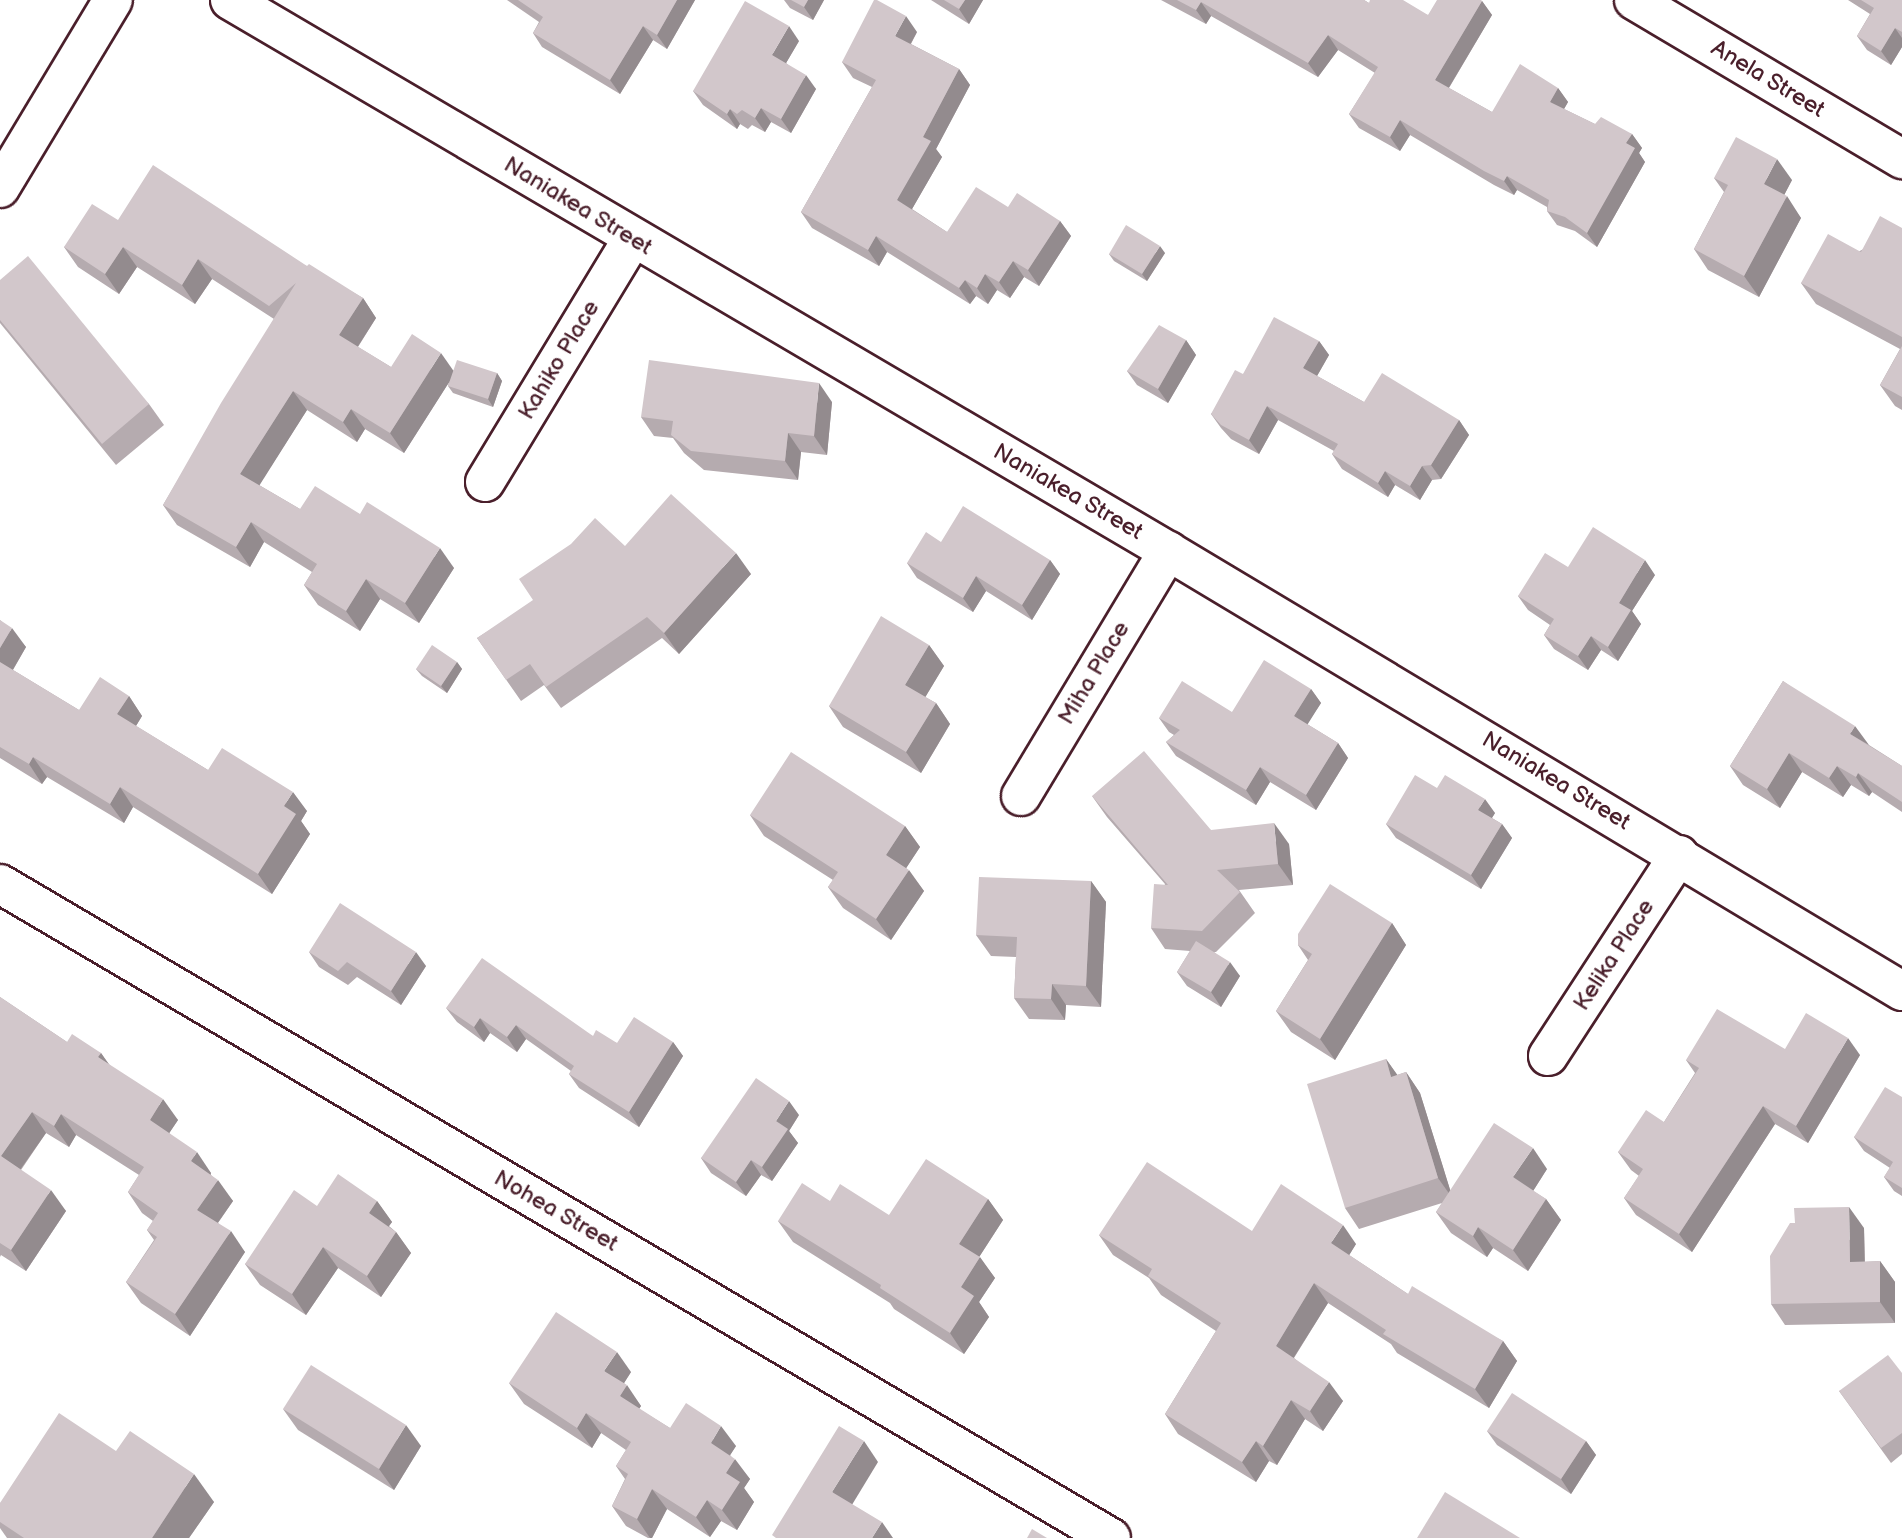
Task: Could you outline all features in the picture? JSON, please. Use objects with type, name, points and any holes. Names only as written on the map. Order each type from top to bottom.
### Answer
[{"type":"street","points":[[0,188],[113,0]]},
{"type":"street","name":"Naniakea Street","points":[[230,0],[1167,551],[1679,855],[1902,991]]},
{"type":"street","name":"Anela Street","points":[[1634,0],[1902,159]]},
{"type":"street","name":"Kahiko Place","points":[[485,482],[633,238]]},
{"type":"street","name":"Miha Place","points":[[1021,796],[1167,551]]},
{"type":"street","name":"Kelika Place","points":[[1548,1056],[1679,855]]},
{"type":"street","name":"Nohea Street","points":[[0,884],[1111,1538]]},
{"type":"building","points":[[518,0],[677,0],[657,35],[643,26],[610,80],[533,33],[543,17]]},
{"type":"building","points":[[791,0],[808,0],[804,7]]},
{"type":"building","points":[[874,0],[906,16],[895,36],[959,69],[923,137],[931,141],[897,200],[947,232],[976,187],[1008,207],[1017,193],[1060,221],[1028,270],[1013,261],[999,282],[985,274],[977,288],[965,280],[959,288],[876,236],[868,250],[801,212],[876,80],[842,62]]},
{"type":"building","points":[[944,0],[965,0],[959,9]]},
{"type":"building","points":[[1177,0],[1364,0],[1369,3],[1370,0],[1403,0],[1428,15],[1437,0],[1481,0],[1435,80],[1492,112],[1520,64],[1558,88],[1550,102],[1595,124],[1601,117],[1632,134],[1626,143],[1635,148],[1587,233],[1565,217],[1547,211],[1549,200],[1507,176],[1504,181],[1484,171],[1400,120],[1390,137],[1349,114],[1378,67],[1328,35],[1308,63],[1201,2],[1196,10]]},
{"type":"building","points":[[1861,0],[1902,0],[1902,32],[1895,28],[1881,51],[1857,36],[1874,8]]},
{"type":"building","points":[[745,1],[789,26],[772,55],[806,75],[781,119],[761,108],[755,118],[742,110],[737,114],[730,109],[727,114],[693,91]]},
{"type":"building","points":[[1736,137],[1777,159],[1764,184],[1787,196],[1744,276],[1694,249],[1728,185],[1714,178]]},
{"type":"building","points":[[153,165],[307,266],[309,264],[363,298],[339,335],[391,367],[412,334],[441,353],[390,433],[351,409],[343,422],[293,391],[240,474],[300,509],[315,486],[360,514],[367,502],[440,548],[405,603],[366,579],[346,611],[304,585],[317,564],[251,522],[236,547],[163,505],[221,403],[296,283],[269,306],[198,259],[182,285],[123,247],[105,274],[64,247],[92,204],[118,220]]},
{"type":"building","points":[[1880,216],[1902,228],[1902,337],[1801,283],[1828,234],[1861,252]]},
{"type":"building","points":[[1126,225],[1160,246],[1142,274],[1109,254]]},
{"type":"building","points":[[28,256],[149,404],[102,444],[0,320],[0,280]]},
{"type":"building","points":[[1274,317],[1319,341],[1303,368],[1364,402],[1382,373],[1459,420],[1431,465],[1422,466],[1410,486],[1385,471],[1378,483],[1332,454],[1338,444],[1267,406],[1249,440],[1221,425],[1211,414],[1235,370],[1243,374]]},
{"type":"building","points":[[1159,325],[1186,340],[1158,389],[1127,371]]},
{"type":"building","points":[[1902,346],[1902,397],[1880,385]]},
{"type":"building","points":[[457,360],[497,373],[488,399],[448,386]]},
{"type":"building","points":[[649,360],[819,383],[814,436],[788,433],[785,461],[691,451],[671,435],[673,421],[641,417]]},
{"type":"building","points":[[671,494],[736,553],[664,633],[647,617],[546,687],[530,664],[506,680],[477,638],[533,600],[519,579],[571,544],[595,518],[625,546]]},
{"type":"building","points":[[963,506],[1050,560],[1022,605],[976,576],[963,598],[907,563],[926,532],[941,542]]},
{"type":"building","points":[[1593,527],[1645,560],[1619,603],[1631,610],[1608,647],[1591,636],[1578,656],[1544,635],[1554,619],[1518,596],[1545,553],[1568,567]]},
{"type":"building","points":[[881,616],[929,645],[905,685],[936,703],[906,752],[829,706]]},
{"type":"building","points":[[0,620],[12,628],[0,648]]},
{"type":"building","points":[[432,645],[457,662],[441,686],[416,669]]},
{"type":"building","points":[[1264,660],[1311,689],[1294,716],[1338,743],[1306,795],[1260,767],[1246,790],[1166,742],[1180,730],[1159,718],[1182,681],[1232,712]]},
{"type":"building","points":[[0,662],[79,710],[100,677],[129,696],[117,714],[208,770],[222,748],[293,792],[284,806],[296,814],[258,874],[120,787],[110,804],[33,757],[29,764],[0,747]]},
{"type":"building","points":[[1783,681],[1855,726],[1850,734],[1902,766],[1902,802],[1858,773],[1856,777],[1837,766],[1829,778],[1789,753],[1767,789],[1730,766]]},
{"type":"building","points":[[1144,751],[1211,830],[1274,823],[1278,864],[1217,870],[1240,892],[1202,931],[1151,928],[1154,884],[1168,885],[1092,796]]},
{"type":"building","points":[[791,752],[905,826],[886,855],[909,870],[876,919],[828,887],[838,872],[750,815]]},
{"type":"building","points":[[1415,775],[1437,788],[1445,775],[1485,799],[1478,810],[1502,824],[1471,875],[1386,824]]},
{"type":"building","points":[[979,877],[1091,881],[1086,986],[1052,984],[1051,999],[1014,998],[1017,937],[976,935]]},
{"type":"building","points":[[1330,884],[1392,923],[1320,1039],[1276,1011],[1312,954],[1298,945],[1298,934]]},
{"type":"building","points":[[340,903],[416,952],[391,991],[347,962],[338,971],[309,952]]},
{"type":"building","points":[[1196,941],[1230,962],[1211,992],[1177,972]]},
{"type":"building","points":[[482,958],[593,1036],[596,1030],[617,1043],[634,1017],[673,1042],[629,1112],[569,1074],[574,1066],[516,1025],[507,1037],[480,1018],[474,1027],[446,1008]]},
{"type":"building","points":[[0,997],[67,1042],[72,1034],[101,1053],[98,1057],[163,1099],[150,1120],[197,1152],[191,1161],[218,1180],[197,1210],[231,1231],[175,1314],[126,1282],[157,1237],[147,1230],[158,1213],[128,1192],[144,1167],[61,1114],[54,1126],[32,1112],[1,1156],[51,1190],[11,1250],[0,1243]]},
{"type":"building","points":[[1717,1009],[1785,1049],[1806,1013],[1848,1038],[1796,1126],[1763,1106],[1679,1234],[1624,1198],[1643,1169],[1618,1152],[1646,1110],[1664,1122],[1699,1068],[1686,1060]]},
{"type":"building","points":[[1386,1059],[1391,1077],[1406,1072],[1438,1178],[1345,1208],[1307,1084]]},
{"type":"building","points":[[756,1078],[789,1101],[776,1121],[788,1129],[762,1167],[751,1160],[736,1182],[701,1158]]},
{"type":"building","points":[[1885,1087],[1902,1097],[1902,1188],[1884,1177],[1893,1162],[1854,1137]]},
{"type":"building","points":[[1494,1123],[1533,1148],[1513,1177],[1546,1199],[1513,1250],[1478,1227],[1473,1236],[1436,1212]]},
{"type":"building","points":[[926,1159],[988,1199],[959,1244],[980,1257],[961,1287],[974,1296],[950,1333],[880,1288],[881,1285],[778,1221],[802,1183],[830,1201],[840,1184],[889,1215]]},
{"type":"building","points":[[1147,1162],[1252,1231],[1281,1184],[1343,1225],[1331,1243],[1408,1294],[1412,1286],[1503,1341],[1475,1389],[1383,1334],[1386,1330],[1314,1283],[1276,1346],[1329,1382],[1310,1411],[1291,1400],[1263,1446],[1256,1441],[1242,1462],[1165,1414],[1221,1323],[1148,1276],[1152,1269],[1099,1235]]},
{"type":"building","points":[[338,1174],[377,1201],[369,1213],[396,1232],[367,1276],[323,1247],[292,1294],[245,1264],[294,1190],[317,1206]]},
{"type":"building","points":[[1849,1207],[1850,1262],[1880,1261],[1880,1302],[1771,1304],[1770,1256],[1790,1223],[1795,1223],[1794,1208]]},
{"type":"building","points":[[556,1312],[617,1352],[604,1371],[627,1385],[620,1396],[670,1428],[686,1403],[721,1426],[711,1443],[735,1459],[726,1473],[740,1482],[722,1510],[707,1500],[696,1517],[652,1489],[637,1519],[612,1506],[628,1474],[616,1466],[631,1442],[586,1413],[577,1428],[509,1383]]},
{"type":"building","points":[[1888,1355],[1902,1373],[1902,1433],[1881,1448],[1839,1391]]},
{"type":"building","points":[[311,1365],[406,1425],[379,1469],[283,1409]]},
{"type":"building","points":[[1512,1393],[1586,1441],[1561,1479],[1487,1431]]},
{"type":"building","points":[[59,1413],[116,1451],[130,1431],[194,1474],[152,1538],[24,1538],[0,1522],[0,1503]]},
{"type":"building","points":[[839,1426],[864,1441],[832,1492],[882,1522],[872,1538],[776,1538],[772,1535]]},
{"type":"building","points":[[1445,1492],[1520,1538],[1417,1538]]},
{"type":"building","points":[[1032,1529],[1047,1538],[1027,1538]]}]
